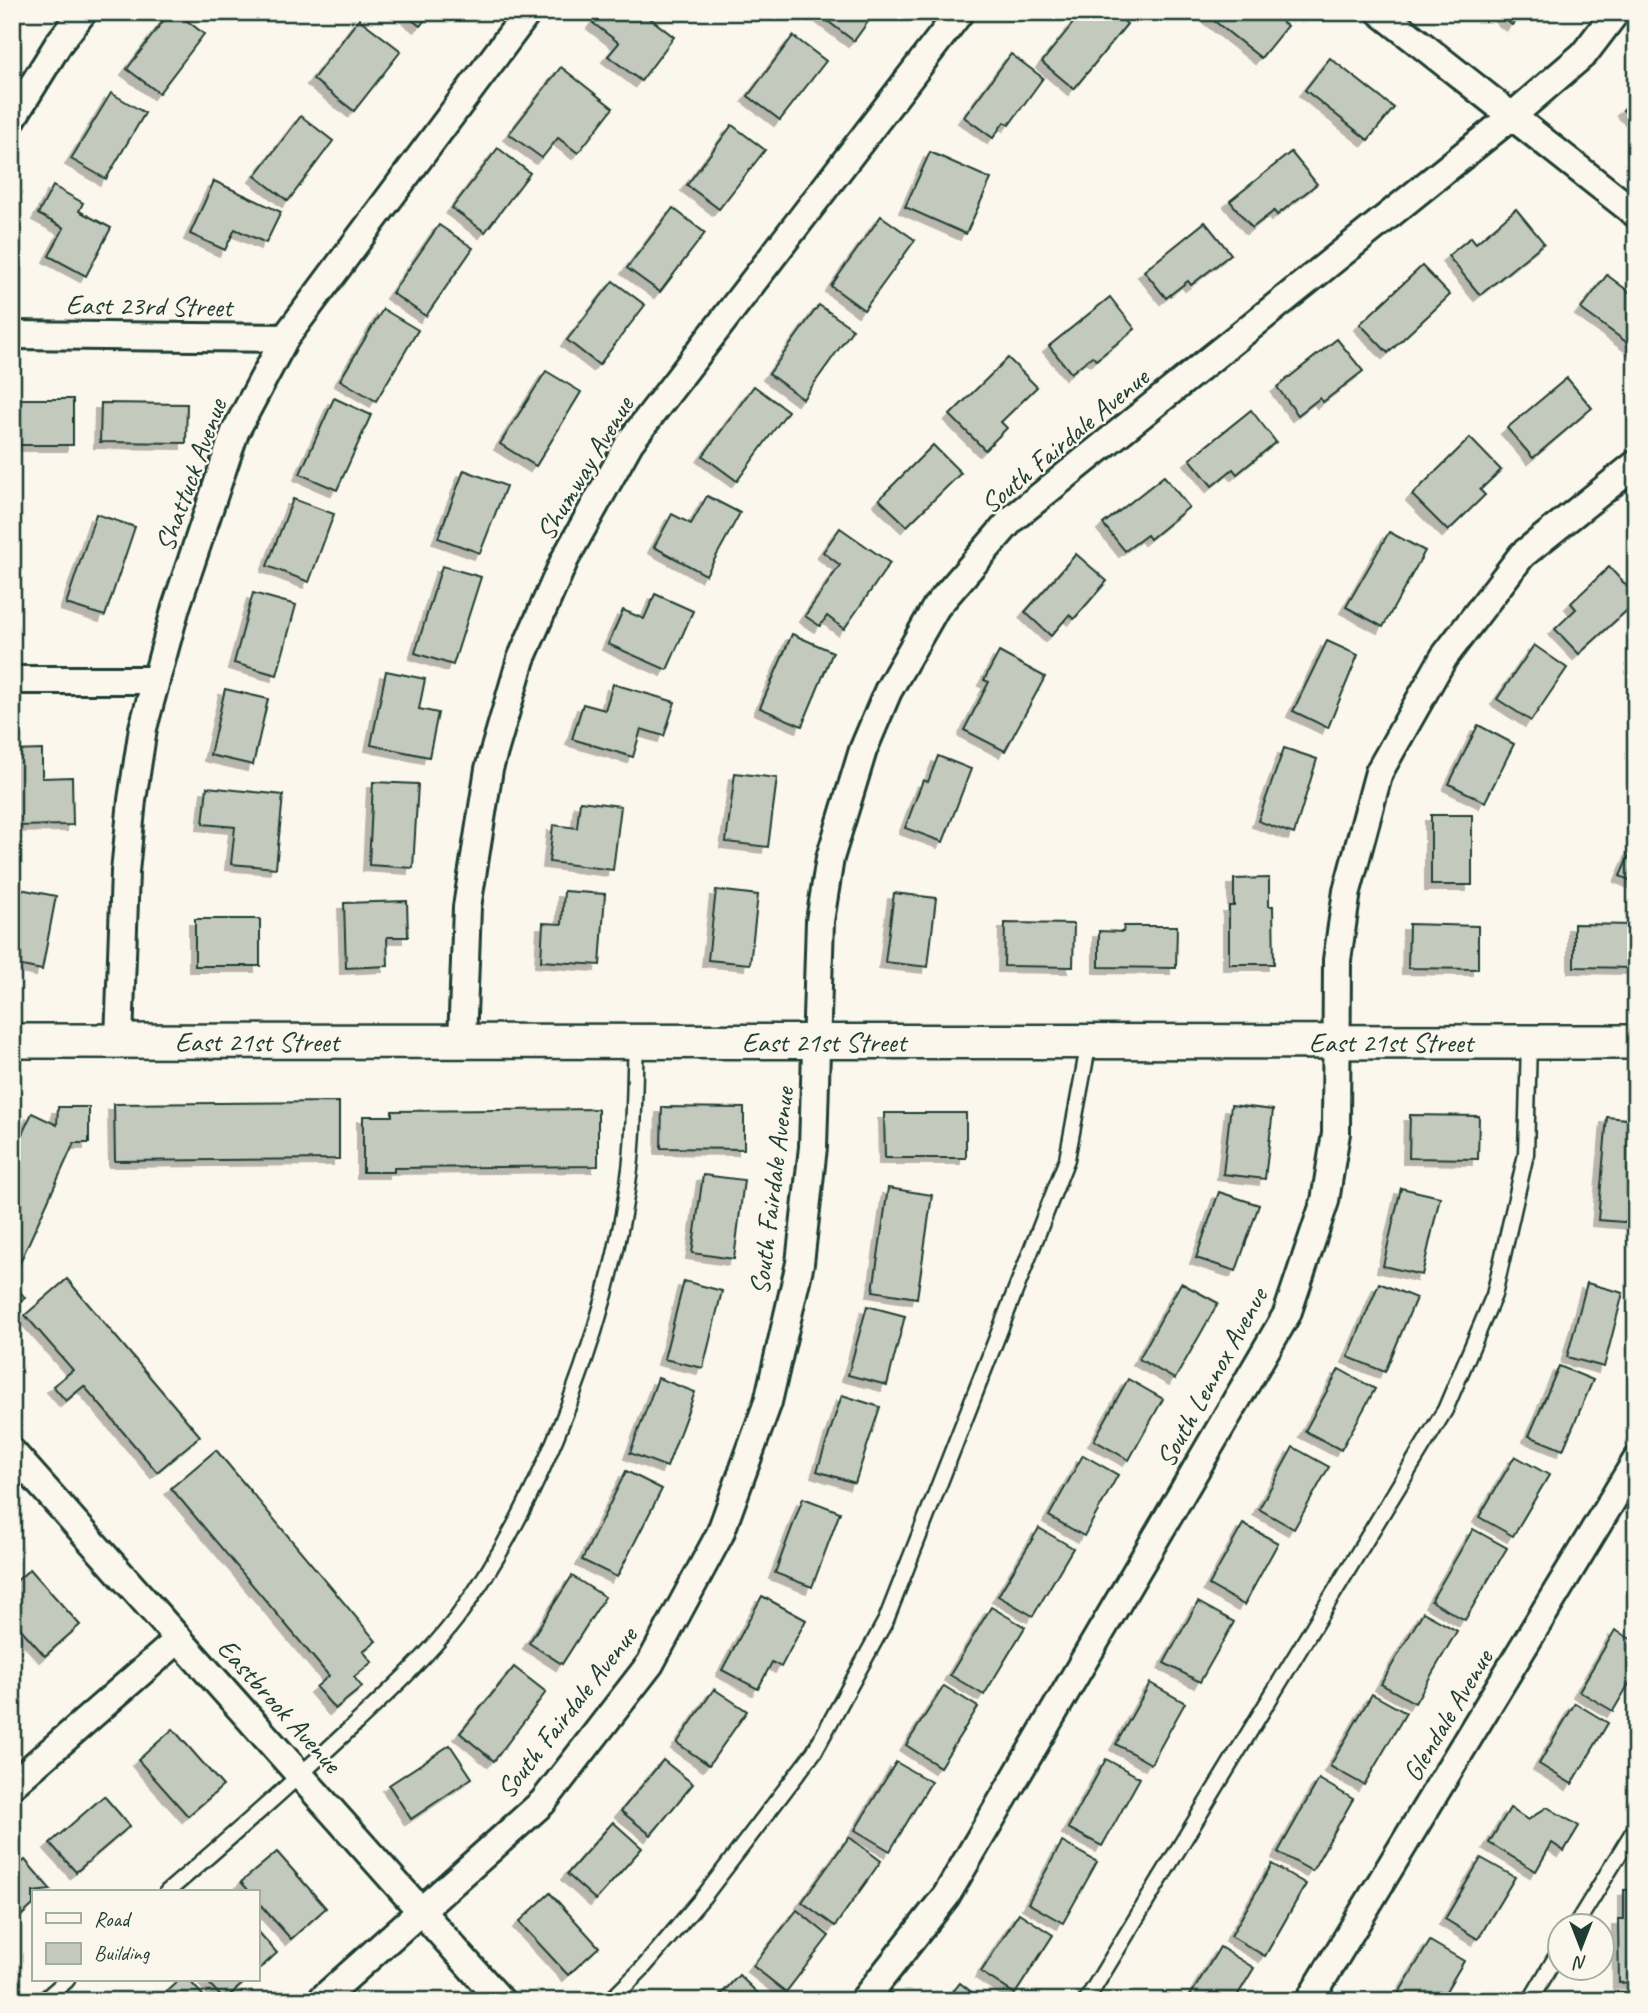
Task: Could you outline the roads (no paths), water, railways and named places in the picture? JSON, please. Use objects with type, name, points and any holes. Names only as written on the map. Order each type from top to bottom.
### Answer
[{"type":"street","points":[[12,119],[83,12]]},
{"type":"street","name":"Shattuck Avenue","points":[[118,1041],[119,975],[132,800],[143,728],[184,582],[235,432],[285,338],[528,12]]},
{"type":"street","name":"Shumway Avenue","points":[[462,1042],[467,907],[489,769],[521,659],[565,559],[630,442],[960,12]]},
{"type":"street","points":[[1380,12],[1636,214]]},
{"type":"street","name":"South Fairdale Avenue","points":[[320,2001],[543,1802],[650,1664],[720,1534],[768,1402],[800,1263],[813,1147],[820,921],[830,859],[863,750],[888,691],[936,607],[1012,519],[1512,116],[1584,54],[1616,12]]},
{"type":"street","name":"East 23rd Street","points":[[12,335],[285,338]]},
{"type":"street","name":"South Lennox Avenue","points":[[863,2001],[946,1896],[1287,1314],[1325,1201],[1336,1133],[1338,960],[1347,891],[1379,772],[1444,657],[1522,555],[1636,464]]},
{"type":"street","points":[[12,680],[156,680]]},
{"type":"street","name":"East 21st Street","points":[[12,1041],[1636,1042]]},
{"type":"street","name":"Eastbrook Avenue","points":[[12,1452],[501,2001]]},
{"type":"street","name":"Glendale Avenue","points":[[1309,2001],[1584,1552],[1636,1461]]},
{"type":"street","points":[[12,1785],[179,1639]]},
{"type":"lane","points":[[169,1890],[389,1692],[455,1620],[509,1534],[565,1414],[606,1293],[630,1169],[636,1042]]},
{"type":"lane","points":[[610,2001],[642,1969],[704,1896],[814,1752],[886,1620],[1067,1158],[1089,1042]]},
{"type":"lane","points":[[1086,2001],[1446,1410],[1494,1295],[1526,1154],[1529,1042]]},
{"type":"lane","points":[[1584,1912],[1636,1827]]},
{"type":"lane","points":[[1530,2001],[1546,1974]]},
{"type":"lane","points":[[43,2001],[65,1982]]}]
